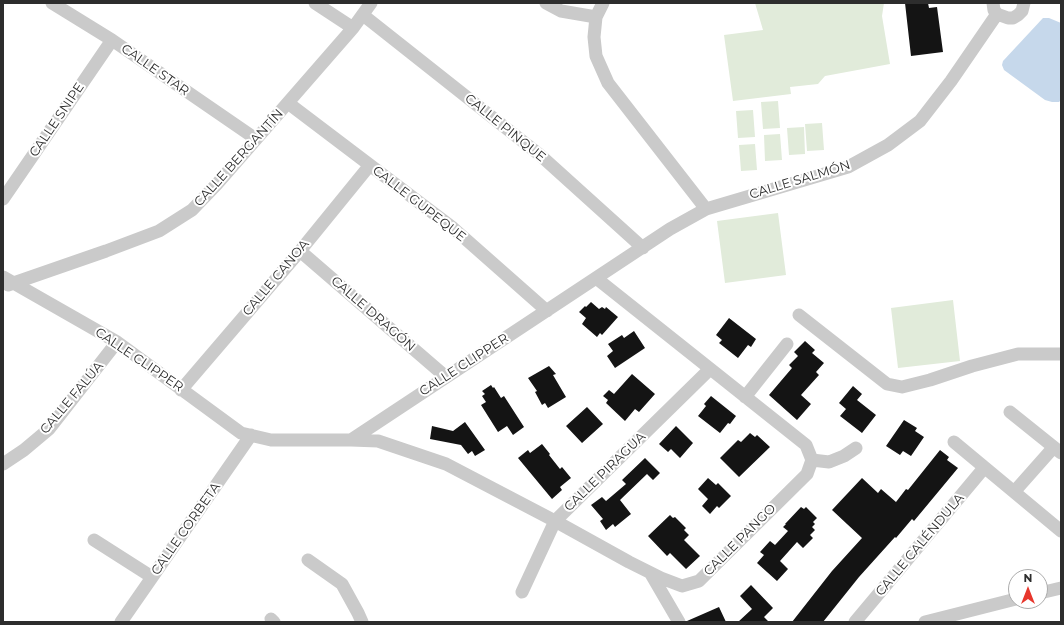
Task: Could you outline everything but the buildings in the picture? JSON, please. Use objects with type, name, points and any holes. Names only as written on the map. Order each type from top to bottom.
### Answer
[{"type":"street","name":"CALLE STAR","points":[[52,3],[112,40],[256,139]]},
{"type":"street","points":[[316,3],[352,28]]},
{"type":"street","name":"CALLE BERGANTÍN","points":[[6,282],[106,251],[159,231],[192,210],[288,103],[363,15],[371,3]]},
{"type":"street","points":[[546,3],[561,11],[596,17]]},
{"type":"street","points":[[603,3],[596,17],[594,37],[596,56],[608,83],[706,209]]},
{"type":"street","points":[[995,8],[1002,17],[1013,18],[1022,11],[1024,3]]},
{"type":"street","name":"CALLE SALMÓN","points":[[706,209],[848,167],[888,146],[920,121],[951,82],[995,8]]},
{"type":"street","name":"CALLE PINQUE","points":[[363,15],[540,155],[643,248]]},
{"type":"street","name":"CALLE SNIPE","points":[[3,199],[112,40]]},
{"type":"street","name":"CALLE GUPEQUE","points":[[288,103],[453,228],[547,311]]},
{"type":"street","name":"CALLE CANOA","points":[[182,390],[370,166]]},
{"type":"street","name":"CALLE CLIPPER","points":[[6,282],[117,342],[241,433],[271,440],[351,440],[643,248],[670,228],[706,209]]},
{"type":"street","name":"CALLE DRAGÓN","points":[[300,251],[446,377]]},
{"type":"street","points":[[596,278],[806,445],[812,460],[829,462],[844,456],[856,448]]},
{"type":"street","points":[[799,314],[887,384],[902,387],[1018,354],[1061,354]]},
{"type":"street","name":"CALLE FALÚA","points":[[3,464],[24,450],[49,429],[117,342]]},
{"type":"street","points":[[745,397],[786,344]]},
{"type":"street","name":"CALLE PIRAGUA","points":[[522,592],[555,521],[710,369]]},
{"type":"street","points":[[1010,412],[1057,450],[1014,492]]},
{"type":"street","name":"CALLE CORBETA","points":[[121,622],[251,435]]},
{"type":"street","name":"CALLE PANGO","points":[[351,440],[378,441],[446,464],[652,574],[682,586],[699,581],[807,474],[812,460]]},
{"type":"street","points":[[954,442],[1061,531]]},
{"type":"street","name":"CALLE CALÉNDULA","points":[[856,622],[984,468]]},
{"type":"street","points":[[94,540],[152,577]]},
{"type":"street","points":[[308,560],[342,584],[362,622]]},
{"type":"street","points":[[652,574],[679,622]]},
{"type":"street","points":[[1048,591],[1061,588]]},
{"type":"street","points":[[926,622],[1008,601]]},
{"type":"green space","points":[[755,3],[884,3],[882,16],[890,64],[825,76],[818,84],[790,87],[791,94],[733,101],[724,35],[763,30]]},
{"type":"green space","points":[[778,101],[780,128],[763,129],[761,102]]},
{"type":"green space","points":[[753,110],[755,137],[738,138],[736,111]]},
{"type":"green space","points":[[822,123],[824,150],[807,151],[805,124]]},
{"type":"green space","points":[[804,127],[805,154],[789,155],[787,128]]},
{"type":"green space","points":[[780,134],[782,160],[765,161],[764,135]]},
{"type":"green space","points":[[755,144],[757,170],[741,171],[739,145]]},
{"type":"green space","points":[[778,213],[786,275],[725,283],[717,221]]},
{"type":"green space","points":[[953,300],[960,361],[898,368],[891,308]]},
{"type":"water","points":[[1043,18],[1049,18],[1061,23],[1061,100],[1059,102],[1045,100],[1004,70],[1002,65],[1003,61]]}]
